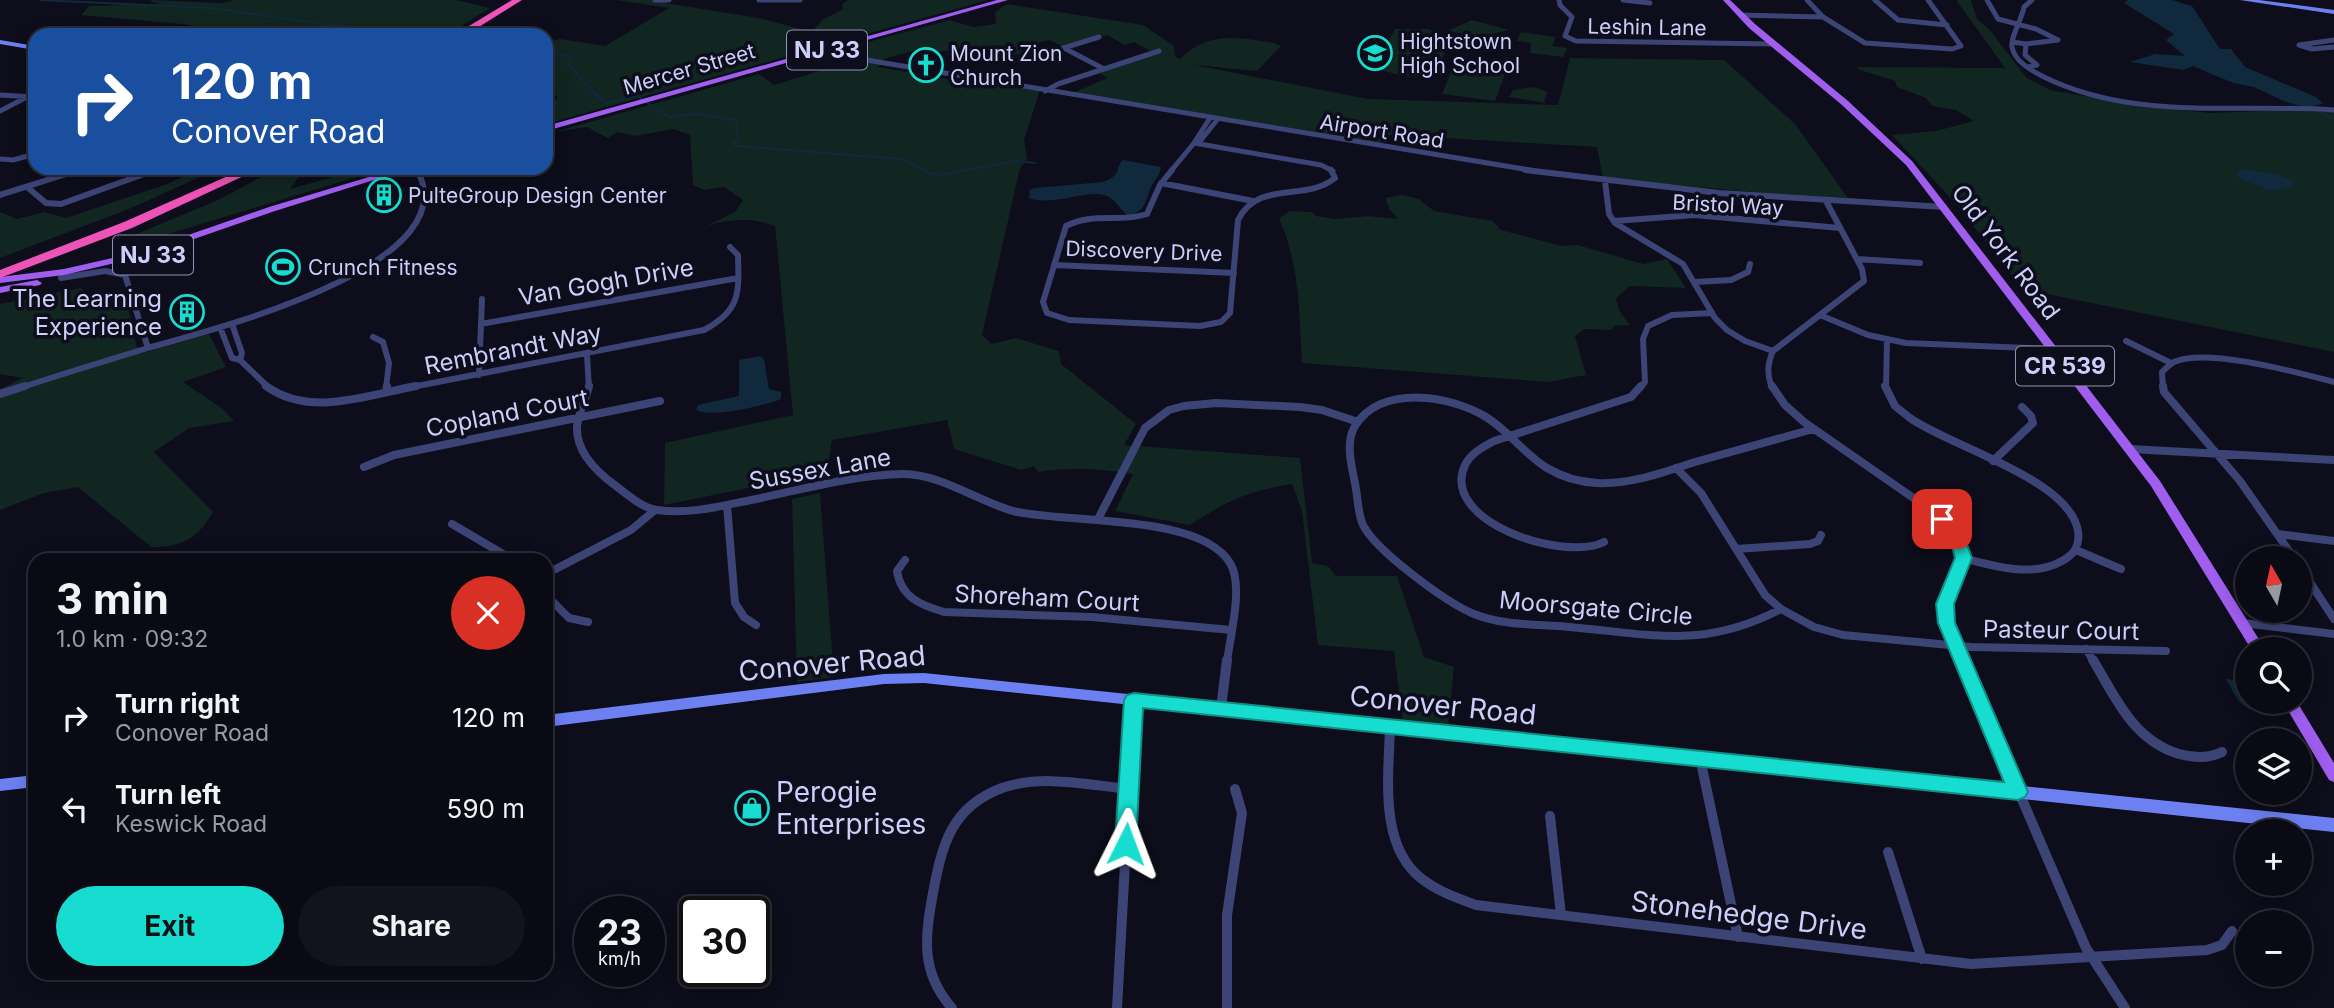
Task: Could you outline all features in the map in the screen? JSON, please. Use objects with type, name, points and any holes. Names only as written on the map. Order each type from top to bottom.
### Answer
[{"type":"highway","points":[[480,28],[518,0]]},
{"type":"highway","points":[[472,28],[529,0]]},
{"type":"highway","points":[[0,266],[122,219],[221,175]]},
{"type":"highway","points":[[0,274],[159,212],[241,175]]},
{"type":"highway","points":[[27,277],[26,271],[36,261]]},
{"type":"main road","name":"Mercer Street","points":[[553,127],[1005,0]]},
{"type":"main road","name":"CR 539","points":[[1726,0],[1845,103]]},
{"type":"main road","name":"Old York Road","points":[[1845,103],[1904,157],[1944,207],[2172,507],[2235,610]]},
{"type":"main road","name":"NJ 33","points":[[0,280],[81,269],[142,254],[301,200],[385,175]]},
{"type":"main road","name":"NJ 33","points":[[0,290],[61,278],[171,249],[301,200]]},
{"type":"main road","name":"Old York Road","points":[[2243,623],[2252,637]]},
{"type":"main road","points":[[2297,714],[2334,776]]},
{"type":"street","points":[[655,0],[669,0]]},
{"type":"street","points":[[759,0],[800,0]]},
{"type":"street","name":"Leshin Lane","points":[[1559,0],[1560,5],[1572,16],[1565,36],[1572,41],[1774,44]]},
{"type":"street","points":[[1623,0],[1650,3]]},
{"type":"street","points":[[1807,0],[1823,17],[1868,44],[1952,48],[1961,46],[1928,0]]},
{"type":"street","points":[[1875,0],[1898,20],[1947,25]]},
{"type":"street","points":[[1987,0],[1996,17],[2041,31],[2058,40],[2026,44],[2012,42]]},
{"type":"street","points":[[2032,0],[2024,7],[2023,18],[2012,42],[2017,58],[2048,80],[2075,91],[2179,109],[2306,107],[2334,110]]},
{"type":"street","points":[[2243,0],[2334,12]]},
{"type":"street","points":[[1741,15],[1823,17]]},
{"type":"street","points":[[1028,60],[1099,37]]},
{"type":"street","points":[[2334,40],[2299,45],[2305,49],[2334,47]]},
{"type":"street","points":[[0,42],[28,47]]},
{"type":"street","points":[[1868,44],[1868,51]]},
{"type":"street","points":[[2026,44],[2025,55],[2036,65],[2028,67]]},
{"type":"street","points":[[1064,48],[1104,69]]},
{"type":"street","points":[[1045,91],[1058,84],[1159,51]]},
{"type":"street","name":"Airport Road","points":[[818,52],[1605,181],[1826,201],[1944,207]]},
{"type":"street","points":[[0,94],[27,97]]},
{"type":"street","points":[[0,111],[27,97]]},
{"type":"street","points":[[1214,119],[1161,183],[1151,209],[1144,215],[1128,219],[1084,219],[1068,224],[1063,231],[1042,305],[1046,313],[1069,320],[1199,326],[1218,323],[1230,315],[1239,218],[1242,211],[1253,201]]},
{"type":"street","points":[[1161,183],[1253,201],[1326,185],[1333,181],[1335,175],[1329,168],[1316,164],[1194,143]]},
{"type":"street","points":[[0,159],[13,160],[28,156]]},
{"type":"street","points":[[0,195],[63,175]]},
{"type":"street","points":[[27,187],[46,203],[61,204],[141,175]]},
{"type":"street","points":[[0,394],[232,324],[325,290],[388,252],[405,237],[423,209],[426,189],[419,175]]},
{"type":"street","points":[[1605,181],[1609,214],[1614,221],[1629,233],[1680,261],[1720,324],[1736,336],[1773,351]]},
{"type":"street","points":[[1826,201],[1864,273],[1864,281],[1773,351],[1767,371],[1773,390],[1790,410],[1813,429],[1942,519],[1959,541],[1963,558],[1944,608],[1946,623],[2092,958],[2125,1008]]},
{"type":"street","name":"Bristol Way","points":[[1614,221],[1695,215],[1840,228]]},
{"type":"street","name":"Rembrandt Way","points":[[220,327],[231,356],[240,360],[265,384],[292,402],[320,404],[587,355],[688,335],[709,328],[735,308],[738,299],[737,253],[730,247]]},
{"type":"street","points":[[1857,259],[1920,263]]},
{"type":"street","points":[[1695,282],[1734,279],[1746,274],[1750,264]]},
{"type":"street","name":"Discovery Drive","points":[[1054,265],[1234,273]]},
{"type":"street","points":[[61,278],[105,271],[125,275],[148,348]]},
{"type":"street","name":"Van Gogh Drive","points":[[481,324],[738,278]]},
{"type":"street","points":[[479,375],[482,299]]},
{"type":"street","points":[[1604,542],[1585,548],[1531,541],[1500,528],[1476,510],[1468,500],[1462,484],[1465,466],[1481,448],[1631,397],[1645,382],[1643,336],[1648,326],[1657,319],[1672,314],[1712,313]]},
{"type":"street","points":[[1820,315],[1887,340],[1919,344],[2052,349]]},
{"type":"street","points":[[232,324],[242,353],[240,360]]},
{"type":"street","points":[[373,337],[383,342],[387,353],[389,366],[386,392]]},
{"type":"street","points":[[1887,340],[1883,381],[1887,394],[1896,407],[1925,428],[2039,485],[2065,506],[2078,528],[2076,550],[2057,563],[2029,568],[2005,568],[1963,558]]},
{"type":"street","points":[[2126,341],[2171,363]]},
{"type":"street","points":[[578,418],[589,387],[587,355]]},
{"type":"street","points":[[2286,546],[2216,453],[2164,392],[2160,379],[2162,372],[2171,363],[2186,358],[2214,358],[2334,382]]},
{"type":"street","points":[[1098,519],[1143,431],[1154,419],[1172,409],[1208,403],[1308,408],[1358,422],[1373,409],[1405,400],[1436,400],[1460,405],[1480,414],[1539,464],[1567,478],[1584,482],[1619,482],[1813,429]]},
{"type":"street","name":"Copland Court","points":[[364,467],[394,455],[660,401]]},
{"type":"street","points":[[1993,461],[2032,423],[2031,416],[2022,407]]},
{"type":"street","name":"Sussex Lane","points":[[578,418],[579,436],[593,468],[640,503],[655,510],[682,512],[875,475],[906,474],[928,478],[1014,511],[1098,519],[1186,534],[1216,548],[1230,562],[1236,578],[1221,708]]},
{"type":"street","name":"Moorsgate Circle","points":[[1358,422],[1351,435],[1351,445],[1359,513],[1365,529],[1458,607],[1504,621],[1687,637],[1738,630],[1781,609]]},
{"type":"street","points":[[2130,449],[2334,460]]},
{"type":"street","name":"Pasteur Court","points":[[1676,468],[1698,489],[1761,590],[1781,609],[1809,625],[1834,634],[1956,646],[2166,651]]},
{"type":"street","points":[[727,505],[735,603],[741,613],[757,625]]},
{"type":"street","points":[[553,570],[631,530],[655,510]]},
{"type":"street","points":[[452,524],[461,533],[505,553]]},
{"type":"street","points":[[2278,534],[2334,541]]},
{"type":"street","points":[[1736,549],[1810,544],[1818,541],[1821,536]]},
{"type":"street","points":[[2076,550],[2121,569]]},
{"type":"street","name":"Shoreham Court","points":[[905,560],[897,571],[902,589],[916,602],[944,612],[1092,617],[1231,630]]},
{"type":"street","points":[[2312,585],[2334,619]]},
{"type":"street","points":[[553,602],[569,618],[588,622]]},
{"type":"street","points":[[2243,623],[2334,634]]},
{"type":"street","points":[[2086,649],[2132,726],[2147,739],[2166,750],[2189,757],[2210,757],[2222,752]]},
{"type":"street","name":"Conover Road","points":[[553,720],[904,678],[943,680],[2334,825]]},
{"type":"street","points":[[1117,1008],[1134,700]]},
{"type":"street","name":"Stonehedge Drive","points":[[1390,726],[1390,822],[1397,848],[1410,867],[1433,888],[1462,901],[1982,965],[2218,949],[2227,942],[2232,931]]},
{"type":"street","points":[[1700,758],[1738,937]]},
{"type":"street","points":[[952,1008],[937,990],[930,976],[925,943],[940,855],[955,824],[975,802],[988,794],[1022,783],[1046,781],[1129,789]]},
{"type":"street","points":[[0,785],[28,782]]},
{"type":"street","points":[[1227,1008],[1228,902],[1242,813],[1235,789]]},
{"type":"street","points":[[1550,816],[1561,915]]},
{"type":"street","points":[[1888,852],[1922,959]]},
{"type":"green space","points":[[234,0],[456,0],[490,8],[458,28],[185,28],[192,25],[81,15],[89,6],[158,4],[150,1],[222,3]]},
{"type":"green space","points":[[616,0],[662,0],[665,3],[759,18],[812,32],[822,20],[843,9],[842,4],[848,0],[988,0],[553,122],[553,101],[558,98],[553,93],[553,41],[561,39],[605,46],[669,8]]},
{"type":"green space","points":[[1956,0],[1971,0],[1977,19],[1989,29],[2027,78],[2050,90],[2148,107],[2211,113],[2312,109],[2334,112],[2334,352],[2022,289],[1957,205],[1892,135],[1936,131],[1974,121],[1956,110],[1932,106],[1926,98],[1897,87],[1895,81],[1857,67],[2005,68]]},
{"type":"green space","points":[[1007,4],[1143,25],[1174,46],[1175,56],[1184,62],[1180,59],[1190,50],[1212,40],[1236,38],[1274,43],[1281,46],[1257,71],[1194,65],[1368,99],[1558,105],[1570,58],[1724,60],[1795,124],[1848,198],[1603,178],[1597,147],[1392,135],[1381,137],[1381,144],[1073,93],[1107,78],[1097,71],[1152,52],[1134,42],[1125,45],[1107,35],[1066,48],[1049,40],[1032,45],[1031,54],[1005,55],[984,49],[967,52],[916,50],[884,59],[878,67],[970,83],[974,80],[1040,90],[1024,140],[1027,159],[1020,168],[982,335],[992,344],[1016,338],[1059,351],[1061,364],[1136,424],[1124,445],[1300,458],[1312,563],[1328,566],[1336,576],[1397,576],[1424,657],[1454,667],[1448,728],[1403,724],[1394,651],[1318,645],[1302,511],[1292,484],[1238,498],[1190,525],[1115,511],[1133,474],[1086,469],[1038,472],[1034,466],[1021,470],[954,449],[947,420],[832,440],[826,479],[790,485],[763,485],[664,505],[665,443],[793,415],[775,226],[741,220],[706,226],[735,212],[743,200],[724,187],[704,190],[693,185],[690,135],[674,129],[635,136],[618,132],[608,138],[587,127],[554,132],[759,74],[774,85],[845,63],[853,46],[950,20],[973,27],[996,24],[995,12]]},
{"type":"green space","points":[[1472,20],[1509,30],[1480,37],[1447,31]]},
{"type":"green space","points":[[1395,29],[1428,29],[1448,37],[1450,41],[1436,72],[1413,77],[1374,69]]},
{"type":"green space","points":[[1521,32],[1556,37],[1552,46],[1567,48],[1563,57],[1530,53],[1531,43],[1517,41]]},
{"type":"green space","points":[[1456,60],[1508,66],[1495,101],[1442,94]]},
{"type":"green space","points":[[1533,87],[1548,92],[1544,100],[1546,103],[1509,97],[1513,90]]},
{"type":"green space","points":[[187,175],[204,175],[129,209],[0,258],[0,212],[17,219],[44,212],[66,218]]},
{"type":"green space","points":[[265,175],[300,175],[290,189],[340,175],[364,175],[115,250],[122,240],[218,200]]},
{"type":"green space","points":[[1403,195],[1419,199],[1434,211],[1493,221],[1501,230],[1562,246],[1578,245],[1643,264],[1667,259],[1686,288],[1630,286],[1616,298],[1620,312],[1630,325],[1614,326],[1612,330],[1585,329],[1575,336],[1586,375],[1548,382],[1302,363],[1295,272],[1279,219],[1289,211],[1311,212],[1316,216],[1335,219],[1368,216],[1398,219],[1385,198]]},
{"type":"green space","points":[[81,288],[89,295],[79,305],[123,297],[140,354],[209,334],[226,367],[183,382],[223,409],[234,421],[189,428],[154,452],[213,512],[201,529],[180,543],[151,547],[78,487],[44,493],[0,510],[0,389],[23,378],[0,374],[0,304]]},
{"type":"green space","points":[[820,493],[834,677],[797,682],[792,499]]},
{"type":"water","points":[[2128,0],[2172,0],[2192,6],[2220,49],[2231,49],[2245,67],[2316,97],[2323,103],[2314,106],[2297,105],[2193,66],[2183,70],[2130,62],[2155,54],[2185,56],[2166,40],[2174,34],[2124,3]]},
{"type":"water","points":[[1123,160],[1161,167],[1144,206],[1138,212],[1127,215],[1113,199],[1099,194],[1049,200],[1029,198],[1030,190],[1035,188],[1103,182],[1115,174]]},
{"type":"water","points":[[2241,169],[2276,174],[2295,181],[2292,186],[2272,191],[2238,178],[2237,172]]},
{"type":"water","points":[[760,356],[764,359],[769,389],[781,392],[781,399],[725,412],[696,410],[698,405],[739,396],[739,360]]},
{"type":"water","points":[[2226,679],[2235,680],[2235,695]]},
{"type":"waterway","points":[[40,0],[211,8],[338,26],[372,28]]},
{"type":"waterway","points":[[553,52],[571,57],[568,65],[592,91],[608,103],[635,95],[670,117],[697,114],[736,120],[738,138],[733,144],[736,146],[902,159],[929,173],[940,175],[1017,161],[1035,163]]},
{"type":"waterway","points":[[2318,111],[2334,119]]},
{"type":"place","name":"Hightstown High School","points":[[1375,53]]},
{"type":"place","name":"Mount Zion Church","points":[[926,65]]},
{"type":"place","name":"PulteGroup Design Center","points":[[384,195]]},
{"type":"place","name":"Crunch Fitness","points":[[283,267]]},
{"type":"place","name":"The Learning Experience","points":[[187,312]]},
{"type":"place","name":"Perogie Enterprises","points":[[752,808]]},
{"type":"route","points":[[1126,844],[1134,700],[2018,792],[1946,623],[1945,604],[1963,558],[1959,541],[1942,519]]}]
